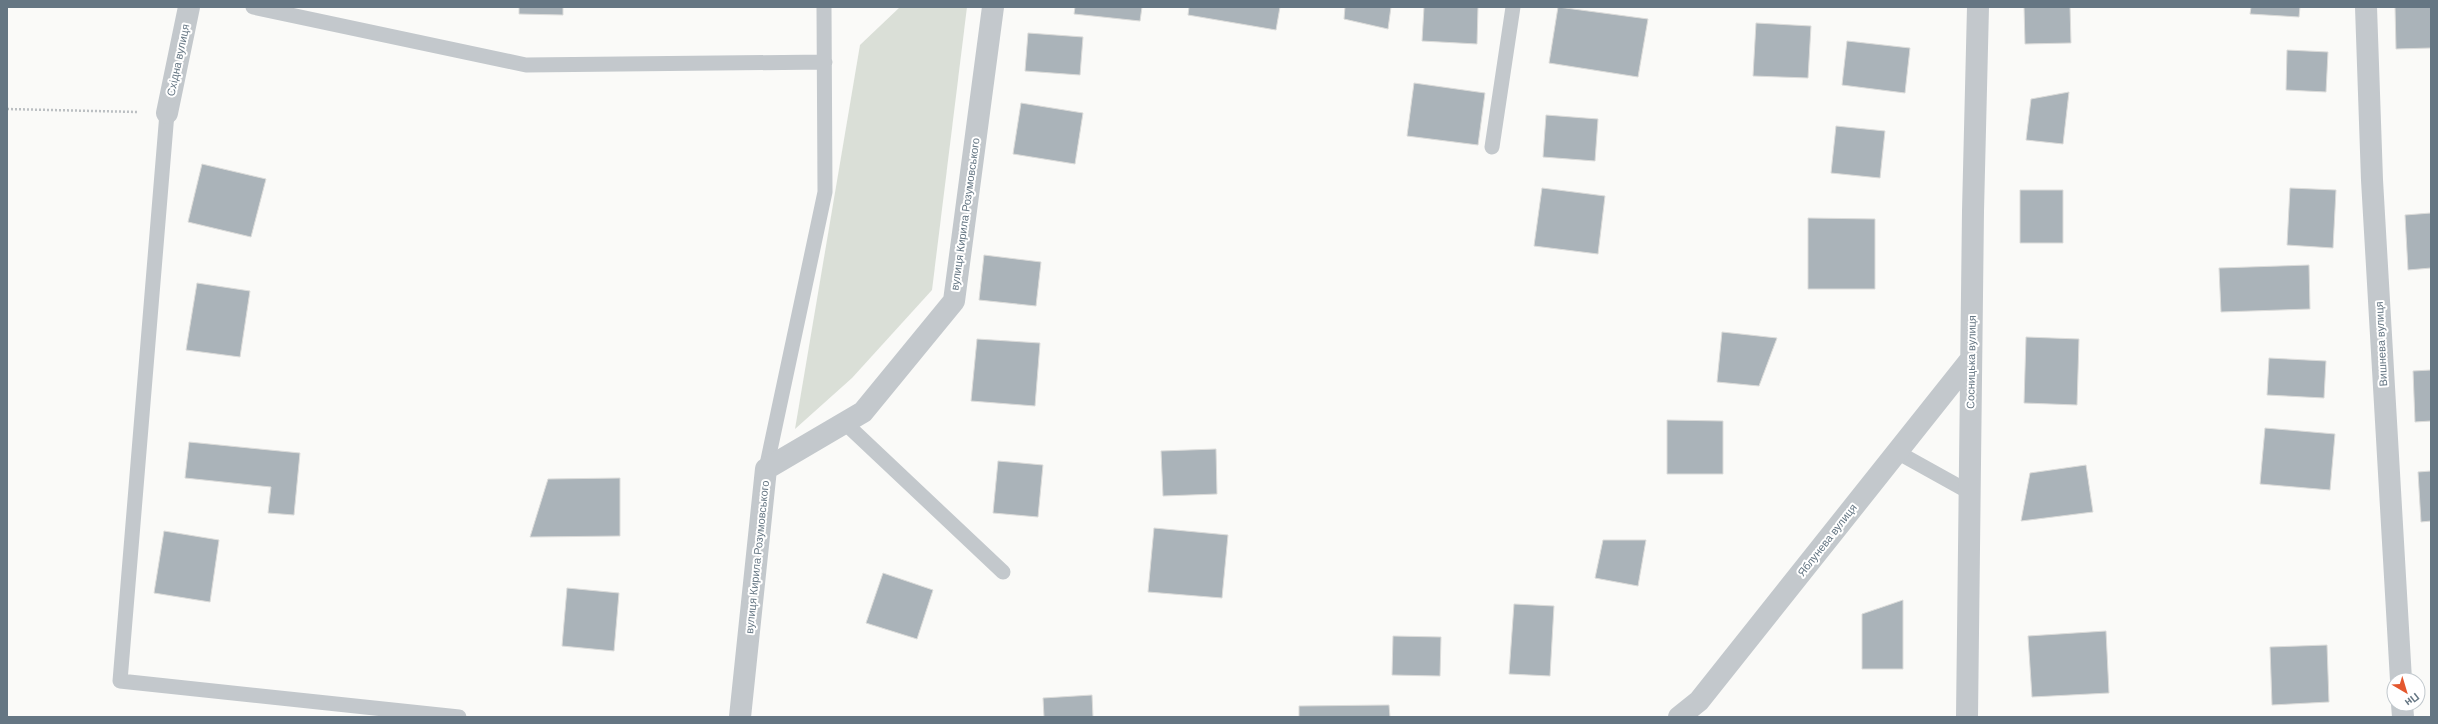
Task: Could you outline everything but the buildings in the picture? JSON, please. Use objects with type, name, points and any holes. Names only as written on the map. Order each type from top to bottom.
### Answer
[{"type":"street","name":"Східна вулиця","points":[[167,113],[189,7]]},
{"type":"street","name":"вулиця Кирила Розумовського","points":[[740,717],[766,469],[863,412],[954,301],[993,7]]},
{"type":"street","name":"Сосницька вулиця","points":[[1966,717],[1975,7]]},
{"type":"street","name":"Вишнева вулиця","points":[[2366,7],[2372,180],[2401,672]]},
{"type":"street","name":"Яблунева вулиця","points":[[1679,717],[1699,701],[1971,359]]},
{"type":"lane","points":[[254,7],[526,65],[825,62]]},
{"type":"lane","points":[[766,469],[824,192],[824,7]]},
{"type":"lane","points":[[1492,147],[1513,7]]},
{"type":"lane","points":[[167,113],[120,681],[459,717]]},
{"type":"lane","points":[[845,423],[1003,572]]},
{"type":"lane","points":[[1898,452],[1969,492]]},
{"type":"path","points":[[7,109],[167,113]]},
{"type":"shaded area","points":[[900,7],[967,7],[932,290],[852,378],[795,429],[860,45]]}]
